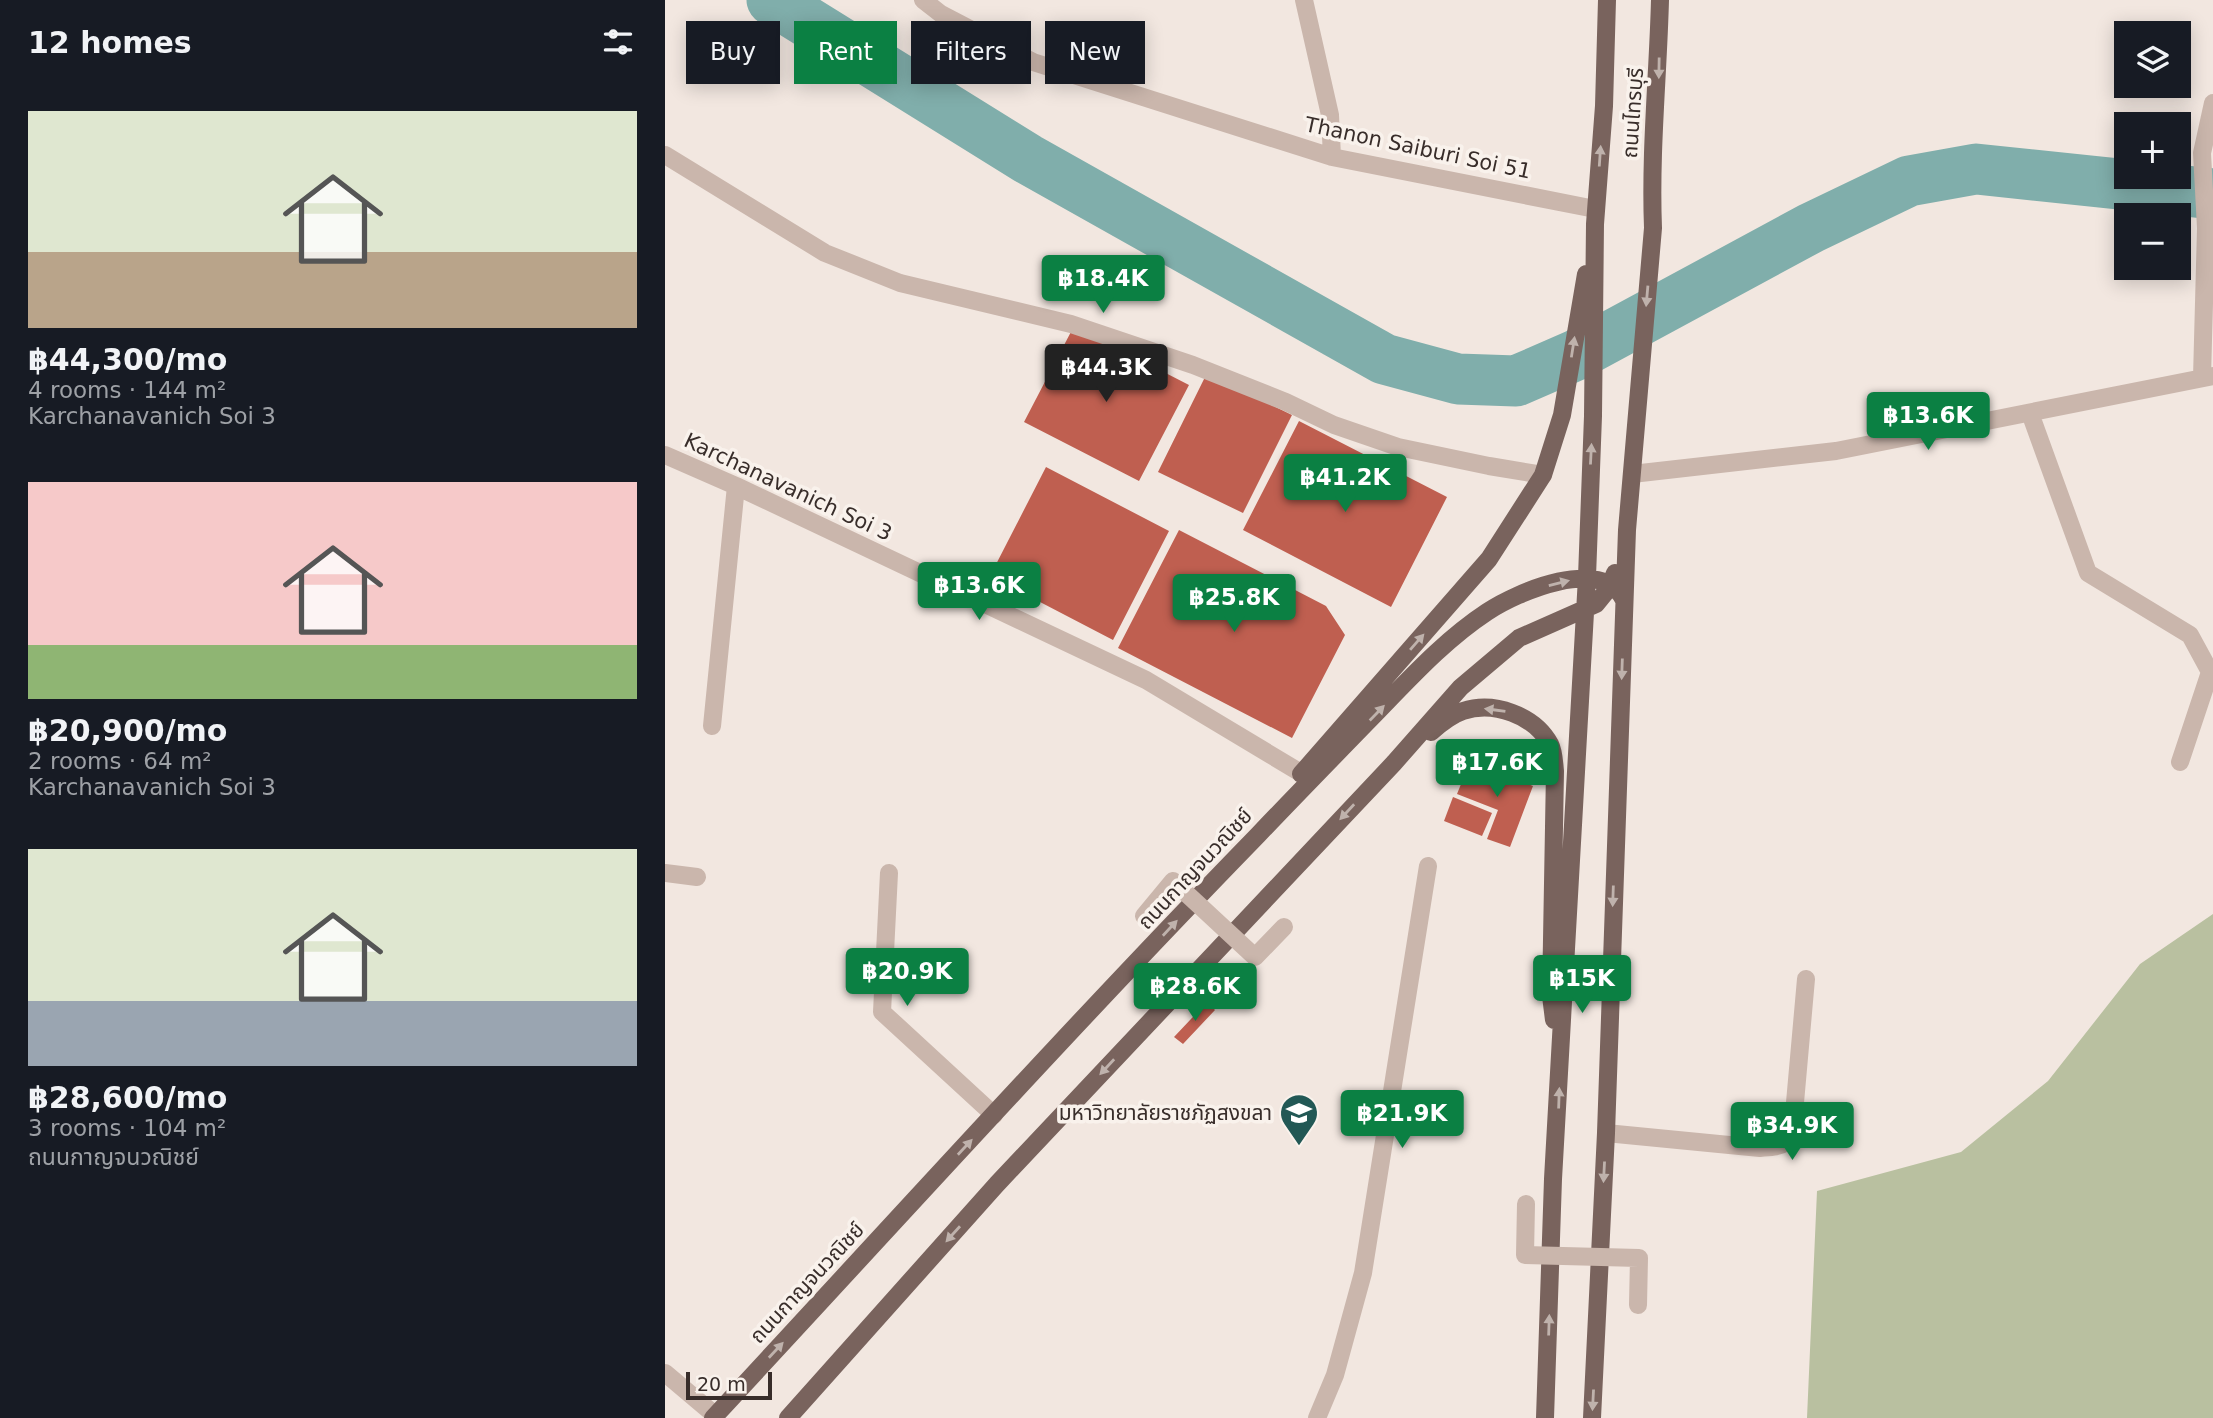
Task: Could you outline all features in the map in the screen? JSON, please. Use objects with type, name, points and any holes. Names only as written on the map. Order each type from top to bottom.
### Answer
[{"type":"main road","name":"ถนนไทรบุรี","points":[[1595,217],[1604,106],[1607,0]]},
{"type":"main road","name":"ถนนไทรบุรี","points":[[1627,530],[1653,228],[1651,179],[1660,0]]},
{"type":"main road","points":[[1227,867],[1301,773],[1489,559],[1543,475],[1562,415],[1595,217]]},
{"type":"main road","points":[[1545,1418],[1553,1180],[1587,577],[1593,416],[1595,217]]},
{"type":"main road","points":[[788,1418],[997,1184],[1394,763],[1461,687],[1519,638],[1596,604],[1611,584],[1627,530]]},
{"type":"main road","points":[[1592,1418],[1606,1133],[1627,530]]},
{"type":"main road","name":"ถนนกาญจนวณิชย์","points":[[715,1417],[1227,867],[1437,651],[1487,612],[1525,592],[1587,577],[1611,584]]},
{"type":"main road","points":[[1611,584],[1619,590],[1624,600]]},
{"type":"main road","points":[[1394,763],[1441,724],[1460,712],[1476,708],[1526,718],[1541,731],[1551,746],[1555,771],[1551,996],[1560,1062]]},
{"type":"street","name":"Thanon Saiburi Soi 51","points":[[923,0],[941,14],[1033,62],[1332,157],[1595,217]]},
{"type":"street","points":[[1304,0],[1330,115],[1332,157]]},
{"type":"street","points":[[1632,474],[1836,451],[2207,377],[2206,228],[2202,153],[2213,103]]},
{"type":"street","points":[[665,155],[825,253],[900,283],[1083,328],[1193,365],[1286,402],[1334,425],[1398,447],[1543,475]]},
{"type":"street","points":[[2030,413],[2088,573],[2190,635],[2210,672],[2180,762]]},
{"type":"street","name":"Karchanavanich Soi 3","points":[[665,455],[1146,680],[1301,773]]},
{"type":"street","points":[[712,726],[736,486]]},
{"type":"street","points":[[1317,1418],[1335,1375],[1363,1273],[1428,866]]},
{"type":"street","points":[[665,873],[697,877]]},
{"type":"street","points":[[889,873],[882,1012],[994,1115]]},
{"type":"street","points":[[1144,916],[1173,881],[1255,957],[1284,927]]},
{"type":"street","points":[[1606,1133],[1761,1148],[1782,1146],[1790,1139],[1793,1125],[1806,979]]},
{"type":"street","points":[[1526,1204],[1525,1255],[1639,1258],[1638,1305]]},
{"type":"street","points":[[665,1373],[715,1417]]},
{"type":"green space","points":[[2213,914],[2213,1418],[1807,1418],[1817,1191],[1961,1152],[2048,1081],[2140,964]]},
{"type":"building","points":[[1074,326],[1189,385],[1139,481],[1024,422]]},
{"type":"building","points":[[1207,373],[1292,415],[1243,513],[1158,472]]},
{"type":"building","points":[[1299,421],[1447,497],[1391,607],[1243,530]]},
{"type":"building","points":[[1046,467],[1169,531],[1113,640],[990,576]]},
{"type":"building","points":[[1179,530],[1326,606],[1345,635],[1292,738],[1118,648]]},
{"type":"building","points":[[1470,762],[1533,786],[1510,847],[1487,839],[1498,810],[1457,794]]},
{"type":"building","points":[[1453,797],[1492,813],[1482,836],[1444,821]]},
{"type":"building","points":[[1207,1002],[1215,1010],[1183,1044],[1174,1037]]},
{"type":"waterway","points":[[772,0],[1028,159],[1384,359],[1458,379],[1516,381],[1576,355],[1811,228],[1909,181],[1976,169],[2213,194]]},
{"type":"place","name":"มหาวิทยาลัยราชภัฏสงขลา","points":[[1299,1147]]}]
